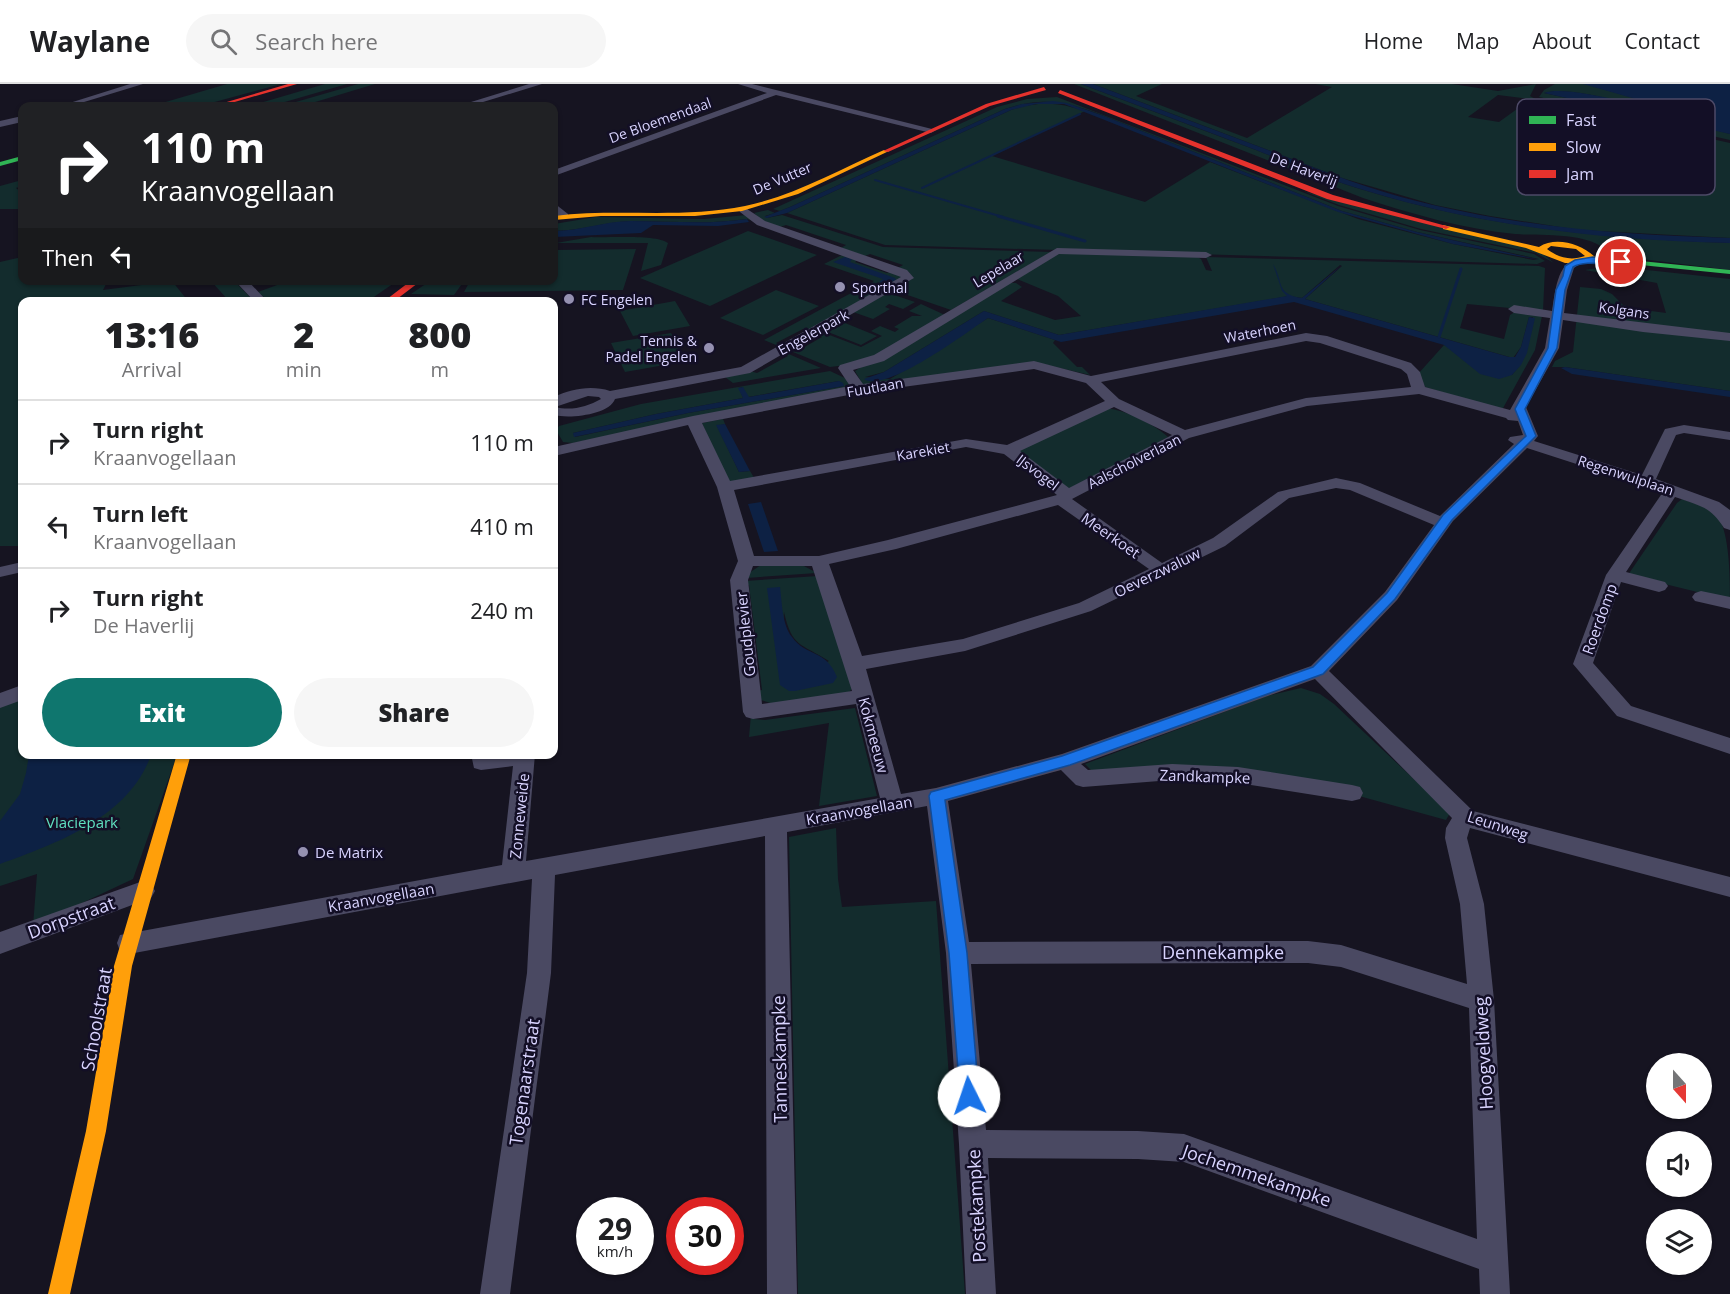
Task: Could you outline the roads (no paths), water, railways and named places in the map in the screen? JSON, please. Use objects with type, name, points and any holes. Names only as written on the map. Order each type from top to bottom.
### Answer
[{"type":"main road","points":[[230,102],[293,84]]},
{"type":"main road","points":[[249,102],[312,84]]},
{"type":"main road","name":"De Vutter","points":[[558,213],[608,211],[702,213],[744,210],[770,202],[931,130],[1007,99],[1052,88]]},
{"type":"main road","name":"De Haverlij","points":[[1052,88],[1353,200],[1431,222],[1530,243],[1548,251],[1569,245],[1584,257]]},
{"type":"main road","points":[[0,164],[18,159]]},
{"type":"main road","points":[[0,169],[18,164]]},
{"type":"main road","points":[[1584,257],[1726,271]]},
{"type":"main road","points":[[394,297],[411,285]]},
{"type":"main road","name":"Schoolstraat","points":[[59,1294],[96,1131],[117,999],[129,943],[183,759]]},
{"type":"street","points":[[78,102],[139,84]]},
{"type":"street","points":[[476,102],[538,84]]},
{"type":"street","points":[[742,84],[931,130]]},
{"type":"street","name":"De Bloemendaal","points":[[558,172],[776,92]]},
{"type":"street","points":[[0,124],[18,120]]},
{"type":"street","name":"Engelerpark","points":[[558,402],[591,392],[602,392],[608,396],[745,370],[908,278],[903,272],[761,223],[744,210]]},
{"type":"street","name":"Lepelaar","points":[[859,389],[845,368],[879,358],[1057,251],[1206,255]]},
{"type":"street","points":[[1548,251],[1558,264],[1557,274],[1561,290]]},
{"type":"street","points":[[1517,444],[1531,436],[1519,414],[1552,348],[1561,290],[1569,266],[1584,257]]},
{"type":"street","points":[[245,285],[257,297]]},
{"type":"street","name":"Kolgans","points":[[1515,309],[1643,328],[1730,337]]},
{"type":"street","name":"Waterhoen","points":[[1091,380],[1306,338],[1322,339],[1406,366],[1413,372],[1419,390]]},
{"type":"street","name":"Fuutlaan","points":[[558,450],[693,420],[859,389],[1034,365],[1091,380],[1114,402],[1184,435]]},
{"type":"street","name":"Aalscholverlaan","points":[[747,561],[819,561],[890,545],[1065,497],[1184,435],[1306,402],[1419,390],[1519,414]]},
{"type":"street","name":"Engelerpark","points":[[558,412],[568,413],[600,406],[608,401],[608,396]]},
{"type":"street","points":[[1009,450],[1114,402]]},
{"type":"street","points":[[693,420],[725,487],[747,561]]},
{"type":"street","points":[[1647,481],[1670,432],[1684,429],[1730,436]]},
{"type":"street","name":"Karekiet","points":[[725,487],[966,443],[1009,450]]},
{"type":"street","name":"Regenwulplaan","points":[[1517,444],[1647,481],[1713,505],[1726,515],[1730,525]]},
{"type":"street","name":"Kraanvogellaan","points":[[129,943],[892,805],[936,796],[1065,761],[1318,670],[1391,596],[1443,523],[1517,444]]},
{"type":"street","name":"IJsvogel","points":[[1009,450],[1065,497]]},
{"type":"street","name":"Oeverzwaluw","points":[[855,664],[965,645],[1085,607],[1219,542],[1284,495],[1336,483],[1354,486],[1443,523]]},
{"type":"street","name":"Roerdomp","points":[[1672,490],[1615,575],[1583,664],[1624,711],[1730,746]]},
{"type":"street","name":"Meerkoet","points":[[1065,497],[1161,570]]},
{"type":"street","name":"Goudplevier","points":[[747,561],[739,580],[753,712],[864,696]]},
{"type":"street","points":[[819,561],[855,664]]},
{"type":"street","points":[[0,572],[18,568]]},
{"type":"street","points":[[1615,575],[1659,586]]},
{"type":"street","points":[[1701,597],[1730,603]]},
{"type":"street","name":"Kokmeeuw","points":[[855,664],[892,805]]},
{"type":"street","name":"Leunweg","points":[[1318,670],[1465,817],[1730,888]]},
{"type":"street","points":[[0,701],[18,694]]},
{"type":"street","name":"Zonneweide","points":[[481,759],[481,762],[503,759]]},
{"type":"street","name":"Zonneweide","points":[[513,874],[525,759]]},
{"type":"street","name":"Zandkampke","points":[[1065,761],[1083,779],[1173,772],[1238,775],[1352,793]]},
{"type":"street","name":"Postekampke","points":[[936,796],[958,953],[973,1144],[981,1294]]},
{"type":"street","name":"Hoogveldweg","points":[[1465,817],[1457,828],[1456,838],[1472,904],[1481,1000],[1495,1294]]},
{"type":"street","name":"Tanneskampke","points":[[776,825],[782,1294]]},
{"type":"street","name":"Togenaarstraat","points":[[495,1294],[539,973],[544,868]]},
{"type":"street","name":"Dorpstraat","points":[[0,943],[143,891]]},
{"type":"street","name":"Dennekampke","points":[[958,953],[1308,952],[1341,956],[1481,1000]]},
{"type":"street","name":"Jochemmekampke","points":[[973,1144],[1138,1145],[1184,1148],[1494,1260]]},
{"type":"water","points":[[1081,84],[1093,84],[1350,181],[1441,207],[1564,227],[1730,238],[1730,243],[1592,235],[1501,222],[1411,203],[1325,177]]},
{"type":"water","points":[[1583,84],[1730,84],[1730,134],[1715,131],[1715,99],[1636,99]]},
{"type":"water","points":[[1556,91],[1612,99],[1571,99],[1544,93]]},
{"type":"water","points":[[1053,101],[1067,103],[1104,116],[1342,211],[1417,232],[1540,260],[1453,244],[1338,212],[1064,104],[1036,104],[1011,110],[787,213],[764,217],[1005,109],[1022,104]]},
{"type":"water","points":[[747,219],[749,222],[718,226],[653,225],[641,233],[558,237],[558,231],[621,221]]},
{"type":"water","points":[[845,257],[852,259],[850,262],[896,280],[885,284],[879,282],[883,279],[833,262]]},
{"type":"water","points":[[1273,264],[1284,290],[1288,294],[1302,298],[1342,265],[1305,299],[1509,357],[1515,357],[1521,347],[1529,317],[1535,318],[1527,353],[1521,365],[1512,375],[1499,379],[1480,374],[1444,345],[1294,302],[1061,342],[988,318],[907,370],[889,378],[874,381],[864,379],[884,372],[984,311],[1059,335],[1287,296],[1282,291]]},
{"type":"water","points":[[1561,368],[1730,391],[1730,397],[1572,374]]},
{"type":"water","points":[[839,381],[844,386],[688,413],[574,437],[573,433],[656,414],[743,398],[738,388],[743,387],[749,397]]},
{"type":"water","points":[[725,424],[750,471],[739,472],[716,425]]},
{"type":"water","points":[[761,502],[778,551],[764,552],[748,504]]},
{"type":"water","points":[[780,587],[783,613],[789,632],[803,648],[827,662],[837,677],[833,683],[795,691],[789,691],[780,685],[767,588]]},
{"type":"water","points":[[28,759],[149,759],[141,777],[109,811],[67,837],[0,864],[0,821],[20,794]]},
{"type":"waterway","points":[[922,188],[1080,114]]},
{"type":"waterway","points":[[875,180],[1003,217]]},
{"type":"waterway","points":[[998,216],[1085,241]]},
{"type":"waterway","points":[[1439,337],[1461,269]]},
{"type":"place","name":"Sporthal","points":[[840,287]]},
{"type":"place","name":"FC Engelen","points":[[569,299]]},
{"type":"place","name":"Tennis & Padel Engelen","points":[[709,348]]},
{"type":"place","name":"De Matrix","points":[[303,852]]},
{"type":"park label","name":"Vlaciepark","points":[[82,822]]}]
